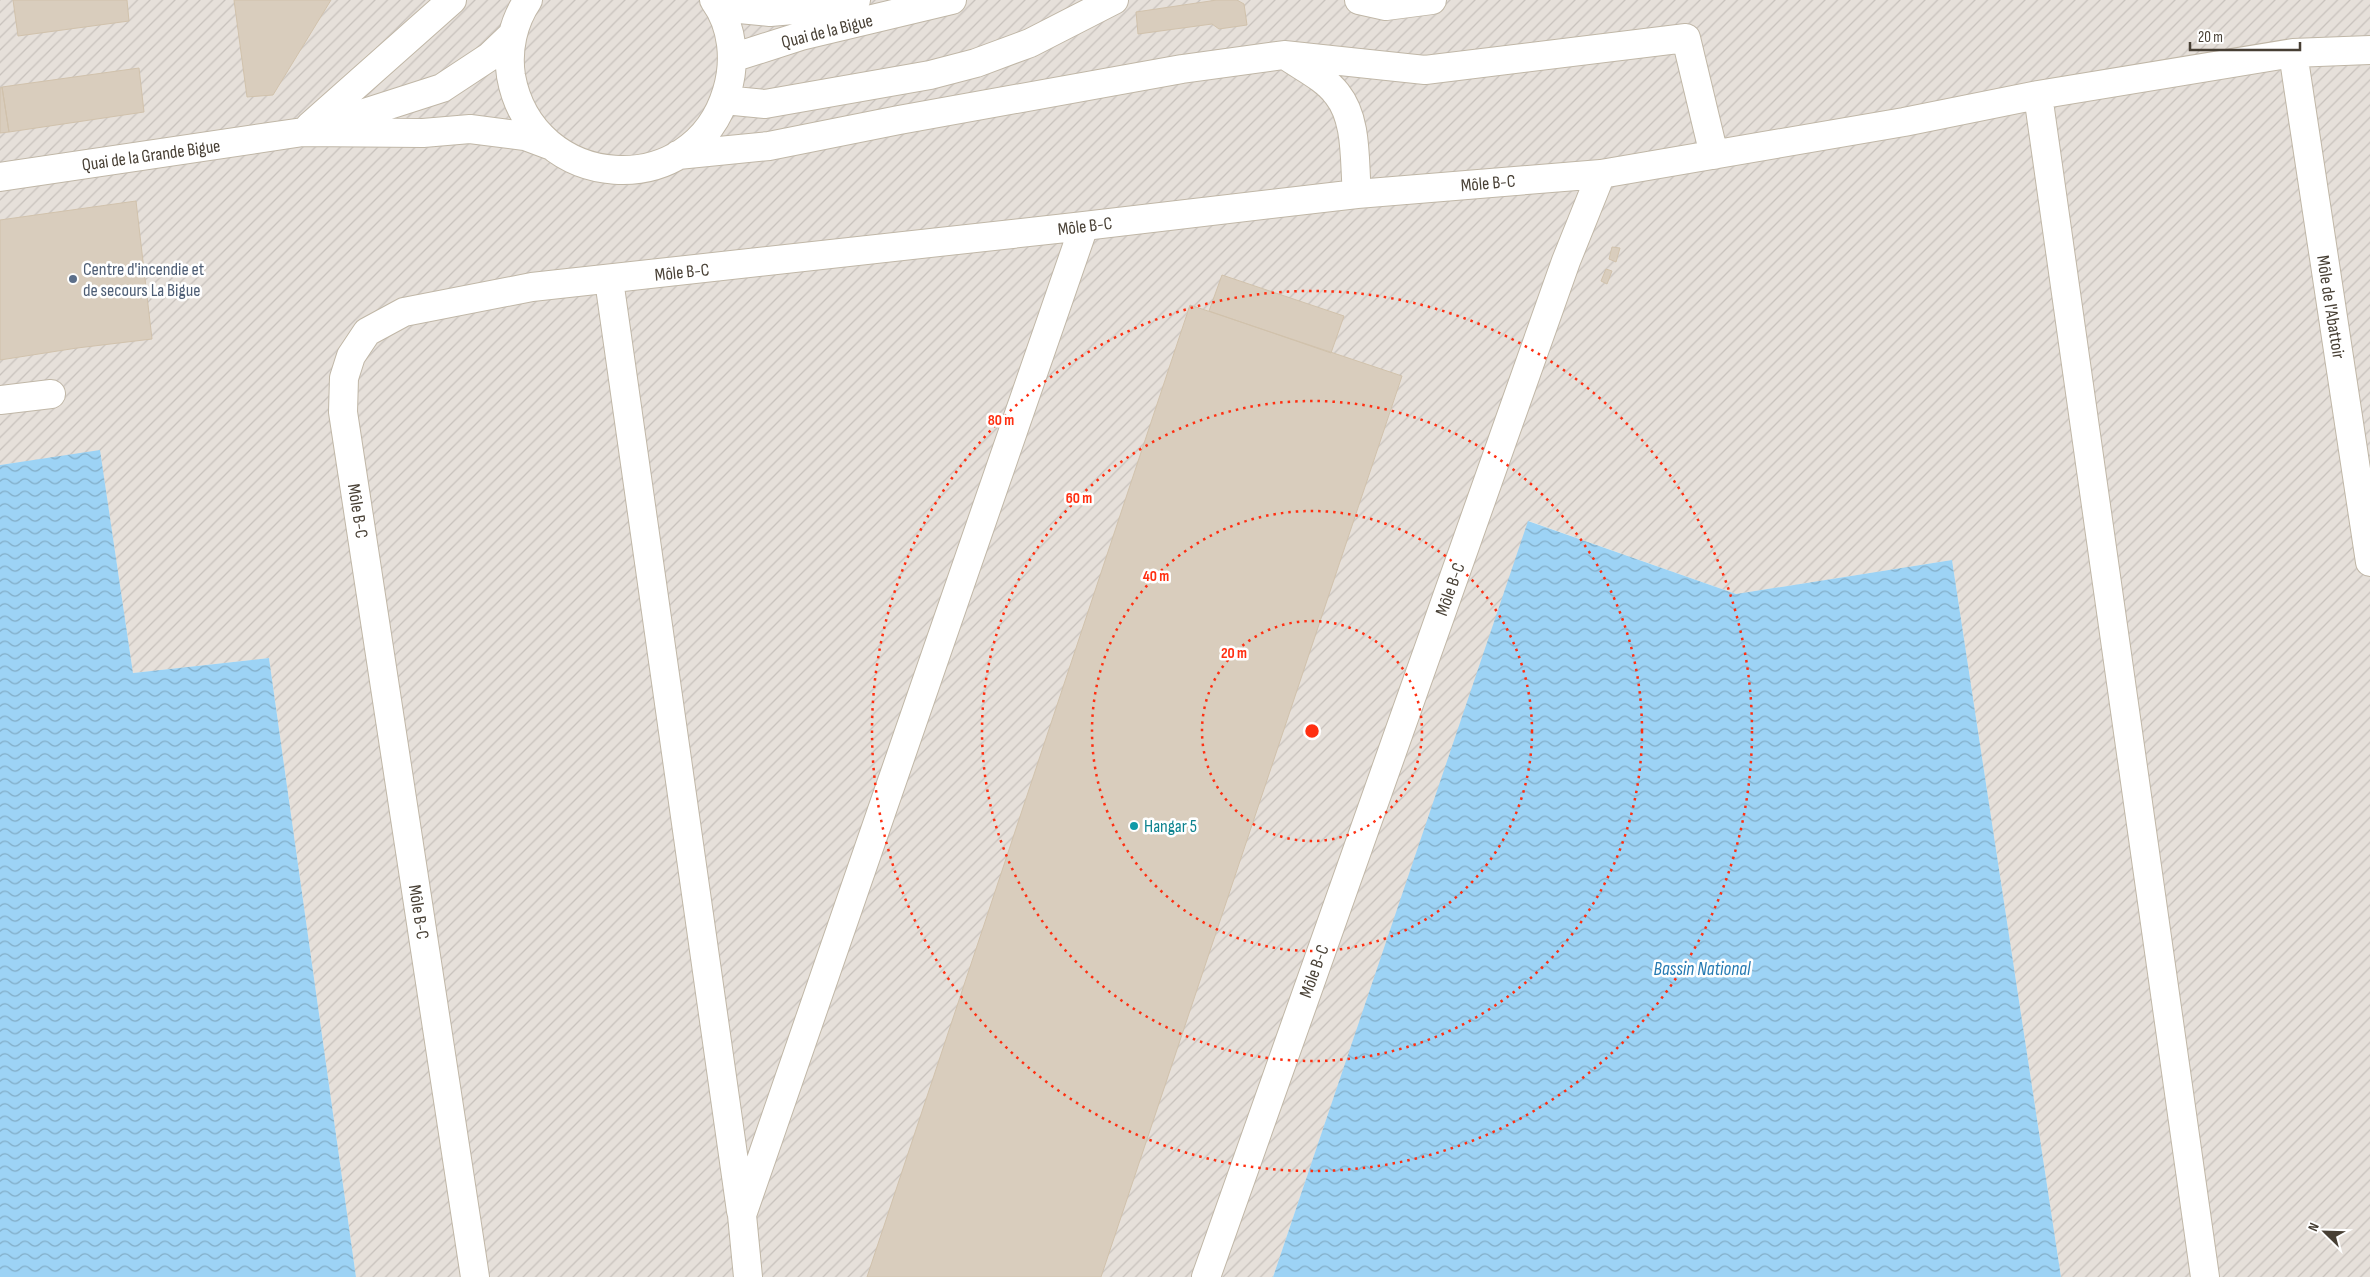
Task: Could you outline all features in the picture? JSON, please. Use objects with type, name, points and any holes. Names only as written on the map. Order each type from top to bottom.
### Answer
[{"type":"lane","points":[[303,132],[452,0]]},
{"type":"lane","points":[[528,0],[522,9],[512,35],[510,66],[515,96],[528,123],[549,145],[578,163],[611,171],[646,168],[678,155],[697,140],[713,122],[724,100],[731,79],[732,58],[729,32],[717,4]]},
{"type":"lane","name":"Quai de la Bigue","points":[[717,4],[770,12],[816,8],[856,0]]},
{"type":"lane","name":"Quai de la Bigue","points":[[732,58],[801,36],[952,0]]},
{"type":"lane","points":[[724,100],[765,104],[930,75],[976,63],[1030,42],[1114,0]]},
{"type":"lane","points":[[1359,0],[1386,6],[1432,0]]},
{"type":"lane","name":"Quai de la Grande Bigue","points":[[303,132],[442,88],[489,57],[512,35]]},
{"type":"lane","points":[[678,155],[769,146],[909,118],[1182,69],[1284,55],[1425,70],[1686,38],[1714,155]]},
{"type":"lane","points":[[1601,174],[1895,123],[2038,95],[2293,53],[2370,50]]},
{"type":"lane","name":"Môle de l'Abattoir","points":[[2293,53],[2370,562]]},
{"type":"lane","points":[[1284,55],[1317,76],[1337,93],[1348,112],[1357,194]]},
{"type":"lane","points":[[2038,95],[2205,1277]]},
{"type":"lane","name":"Quai de la Grande Bigue","points":[[0,177],[303,132],[423,133],[470,129],[526,136],[549,145]]},
{"type":"lane","name":"Môle B-C","points":[[475,1277],[343,412],[344,378],[351,356],[367,332],[404,312],[532,287],[609,280],[1357,194],[1601,174],[1563,271],[1206,1277]]},
{"type":"lane","points":[[742,1215],[1084,226]]},
{"type":"lane","points":[[609,280],[742,1215],[748,1277]]},
{"type":"lane","points":[[0,400],[51,394]]},
{"type":"shaded area","points":[[0,0],[2370,0],[2370,1277],[2061,1277],[1952,560],[1736,594],[1529,521],[1273,1277],[356,1277],[269,658],[133,673],[100,451],[0,465]]},
{"type":"water","points":[[100,450],[133,673],[269,658],[356,1277],[0,1277],[0,465]]},
{"type":"water","name":"Bassin National","points":[[1528,521],[1736,594],[1952,560],[2061,1277],[1273,1277]]},
{"type":"building","points":[[13,0],[127,0],[129,21],[18,36]]},
{"type":"building","points":[[234,0],[331,0],[273,95],[247,97]]},
{"type":"building","points":[[1217,0],[1237,0],[1244,4],[1247,25],[1219,29],[1212,24],[1138,34],[1136,12]]},
{"type":"building","points":[[139,68],[144,112],[9,132],[2,87]]},
{"type":"building","points":[[2,87],[9,132],[0,133],[0,88]]},
{"type":"building","name":"Centre d'incendie et de secours La Bigue","points":[[136,201],[152,339],[0,360],[0,220]]},
{"type":"building","points":[[1612,247],[1620,248],[1616,262],[1609,259]]},
{"type":"building","points":[[1606,269],[1612,271],[1607,284],[1601,281]]},
{"type":"building","points":[[1222,275],[1344,316],[1331,353],[1209,311]]},
{"type":"building","name":"Hangar 5","points":[[1190,305],[1402,376],[1101,1277],[867,1277]]},
{"type":"place","name":"Centre d'incendie et de secours La Bigue","points":[[73,279]]},
{"type":"place","name":"Hangar 5","points":[[1134,826]]}]
